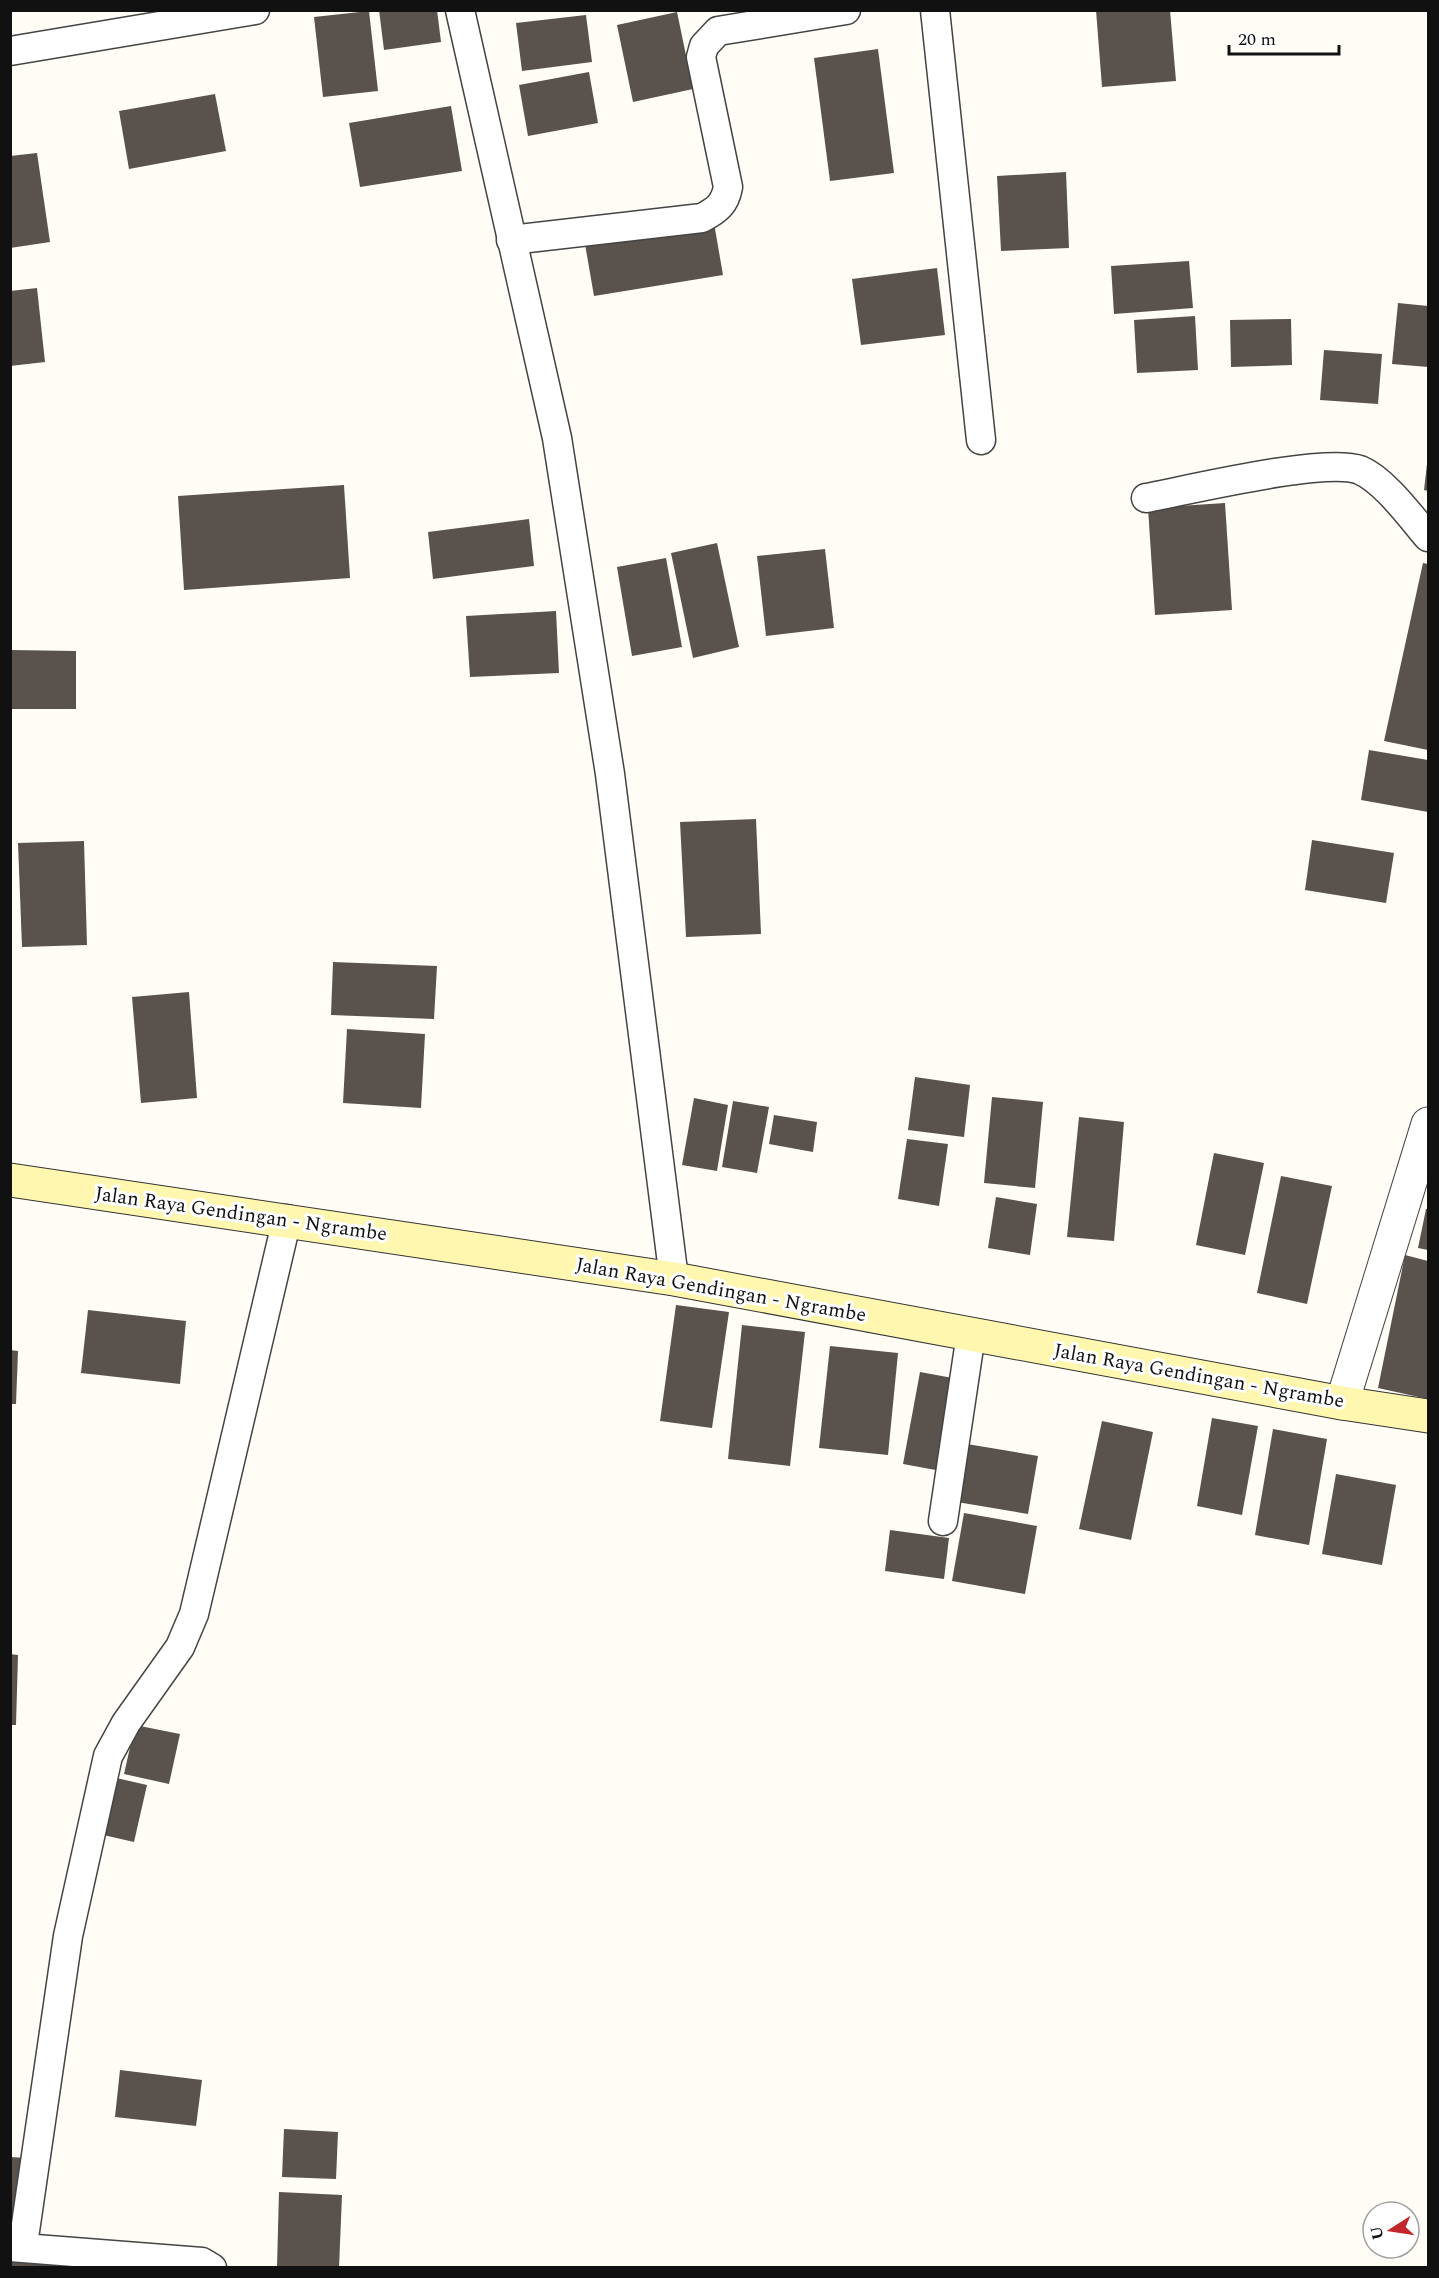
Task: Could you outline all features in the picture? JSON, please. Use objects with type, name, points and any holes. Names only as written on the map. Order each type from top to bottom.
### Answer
[{"type":"main road","name":"Jalan Raya Gendingan - Ngrambe","points":[[10,1180],[674,1280],[1342,1403],[1428,1416]]},
{"type":"street","points":[[10,51],[255,10]]},
{"type":"street","points":[[460,10],[557,438],[607,751],[674,1280]]},
{"type":"street","points":[[511,240],[702,218],[713,212],[721,206],[728,187],[701,57],[704,46],[718,31],[846,10]]},
{"type":"street","points":[[935,10],[981,440]]},
{"type":"street","points":[[1146,498],[1295,471],[1345,466],[1373,478],[1428,537]]},
{"type":"street","points":[[1342,1403],[1416,1173],[1428,1124]]},
{"type":"street","points":[[10,2246],[20,2241],[25,2231],[68,1936],[108,1756],[126,1723],[180,1647],[194,1614],[287,1220]]},
{"type":"street","points":[[943,1521],[971,1334]]},
{"type":"street","points":[[10,2246],[189,2260],[202,2262],[212,2268]]},
{"type":"building","points":[[379,10],[437,10],[441,42],[384,50]]},
{"type":"building","points":[[1096,10],[1170,10],[1176,81],[1102,87]]},
{"type":"building","points":[[369,11],[378,91],[323,97],[314,17]]},
{"type":"building","points":[[677,12],[693,89],[633,102],[617,25]]},
{"type":"building","points":[[586,15],[592,62],[522,71],[516,23]]},
{"type":"building","points":[[878,49],[894,173],[830,181],[814,58]]},
{"type":"building","points":[[589,72],[598,123],[528,136],[519,85]]},
{"type":"building","points":[[215,94],[226,151],[129,169],[119,111]]},
{"type":"building","points":[[451,106],[462,171],[360,187],[349,123]]},
{"type":"building","points":[[37,153],[50,242],[10,248],[10,156]]},
{"type":"building","points":[[1066,172],[1069,248],[1001,251],[997,176]]},
{"type":"building","points":[[714,223],[723,275],[594,296],[585,244]]},
{"type":"building","points":[[1189,261],[1193,308],[1114,314],[1111,266]]},
{"type":"building","points":[[937,268],[945,335],[861,345],[852,279]]},
{"type":"building","points":[[37,288],[45,362],[10,366],[10,291]]},
{"type":"building","points":[[1398,303],[1428,306],[1428,367],[1392,364]]},
{"type":"building","points":[[1195,316],[1198,370],[1137,373],[1134,320]]},
{"type":"building","points":[[1291,319],[1292,365],[1231,367],[1230,320]]},
{"type":"building","points":[[1324,350],[1382,354],[1378,404],[1320,400]]},
{"type":"building","points":[[1428,464],[1428,491],[1424,490]]},
{"type":"building","points":[[344,485],[350,578],[184,590],[178,496]]},
{"type":"building","points":[[1225,503],[1232,610],[1155,615],[1148,508]]},
{"type":"building","points":[[529,519],[534,566],[433,579],[428,532]]},
{"type":"building","points":[[717,543],[739,647],[693,658],[671,553]]},
{"type":"building","points":[[825,549],[834,628],[766,636],[757,556]]},
{"type":"building","points":[[666,558],[682,647],[632,656],[617,567]]},
{"type":"building","points":[[1423,563],[1428,564],[1428,750],[1384,741]]},
{"type":"building","points":[[556,611],[559,673],[470,677],[466,616]]},
{"type":"building","points":[[10,650],[76,651],[76,709],[10,709]]},
{"type":"building","points":[[1369,750],[1428,760],[1428,812],[1361,800]]},
{"type":"building","points":[[756,819],[761,934],[686,937],[680,822]]},
{"type":"building","points":[[1312,840],[1394,853],[1386,903],[1305,890]]},
{"type":"building","points":[[84,841],[87,945],[22,947],[18,843]]},
{"type":"building","points":[[333,962],[437,966],[434,1019],[331,1015]]},
{"type":"building","points":[[189,992],[197,1098],[141,1103],[132,997]]},
{"type":"building","points":[[347,1029],[425,1034],[421,1108],[343,1103]]},
{"type":"building","points":[[915,1077],[970,1085],[964,1137],[908,1130]]},
{"type":"building","points":[[992,1097],[1043,1102],[1035,1188],[984,1183]]},
{"type":"building","points":[[694,1098],[728,1105],[717,1171],[682,1165]]},
{"type":"building","points":[[733,1101],[769,1107],[757,1173],[722,1167]]},
{"type":"building","points":[[774,1115],[817,1122],[813,1152],[769,1144]]},
{"type":"building","points":[[1079,1117],[1124,1122],[1114,1241],[1067,1237]]},
{"type":"building","points":[[907,1139],[948,1144],[939,1206],[898,1199]]},
{"type":"building","points":[[1214,1153],[1264,1163],[1245,1255],[1196,1245]]},
{"type":"building","points":[[1281,1176],[1332,1186],[1307,1304],[1257,1293]]},
{"type":"building","points":[[996,1197],[1037,1204],[1030,1255],[988,1248]]},
{"type":"building","points":[[1426,1209],[1428,1209],[1428,1250],[1418,1248]]},
{"type":"building","points":[[1405,1255],[1428,1261],[1428,1399],[1378,1388]]},
{"type":"building","points":[[676,1305],[729,1312],[712,1428],[660,1421]]},
{"type":"building","points":[[88,1310],[186,1321],[180,1384],[81,1373]]},
{"type":"building","points":[[742,1325],[805,1332],[790,1466],[728,1459]]},
{"type":"building","points":[[830,1346],[898,1353],[888,1455],[819,1448]]},
{"type":"building","points":[[10,1350],[18,1351],[16,1404],[10,1404]]},
{"type":"building","points":[[920,1372],[958,1379],[941,1471],[903,1464]]},
{"type":"building","points":[[1212,1418],[1258,1426],[1242,1515],[1197,1506]]},
{"type":"building","points":[[1102,1421],[1153,1432],[1131,1540],[1079,1529]]},
{"type":"building","points":[[1273,1429],[1327,1439],[1309,1545],[1255,1535]]},
{"type":"building","points":[[967,1444],[1038,1456],[1028,1514],[957,1502]]},
{"type":"building","points":[[1336,1474],[1396,1485],[1382,1565],[1322,1554]]},
{"type":"building","points":[[964,1513],[1037,1526],[1025,1594],[952,1581]]},
{"type":"building","points":[[890,1530],[949,1538],[944,1579],[885,1571]]},
{"type":"building","points":[[10,1654],[18,1655],[16,1725],[10,1725]]},
{"type":"building","points":[[135,1725],[180,1734],[169,1784],[124,1774]]},
{"type":"building","points":[[112,1777],[147,1785],[134,1842],[99,1834]]},
{"type":"building","points":[[120,2070],[202,2080],[196,2126],[115,2117]]},
{"type":"building","points":[[284,2129],[338,2132],[336,2179],[282,2177]]},
{"type":"building","points":[[10,2157],[28,2158],[24,2215],[10,2214]]},
{"type":"building","points":[[279,2192],[342,2195],[339,2268],[277,2267]]},
{"type":"building","points":[[10,2256],[66,2256],[66,2268],[10,2268]]}]
